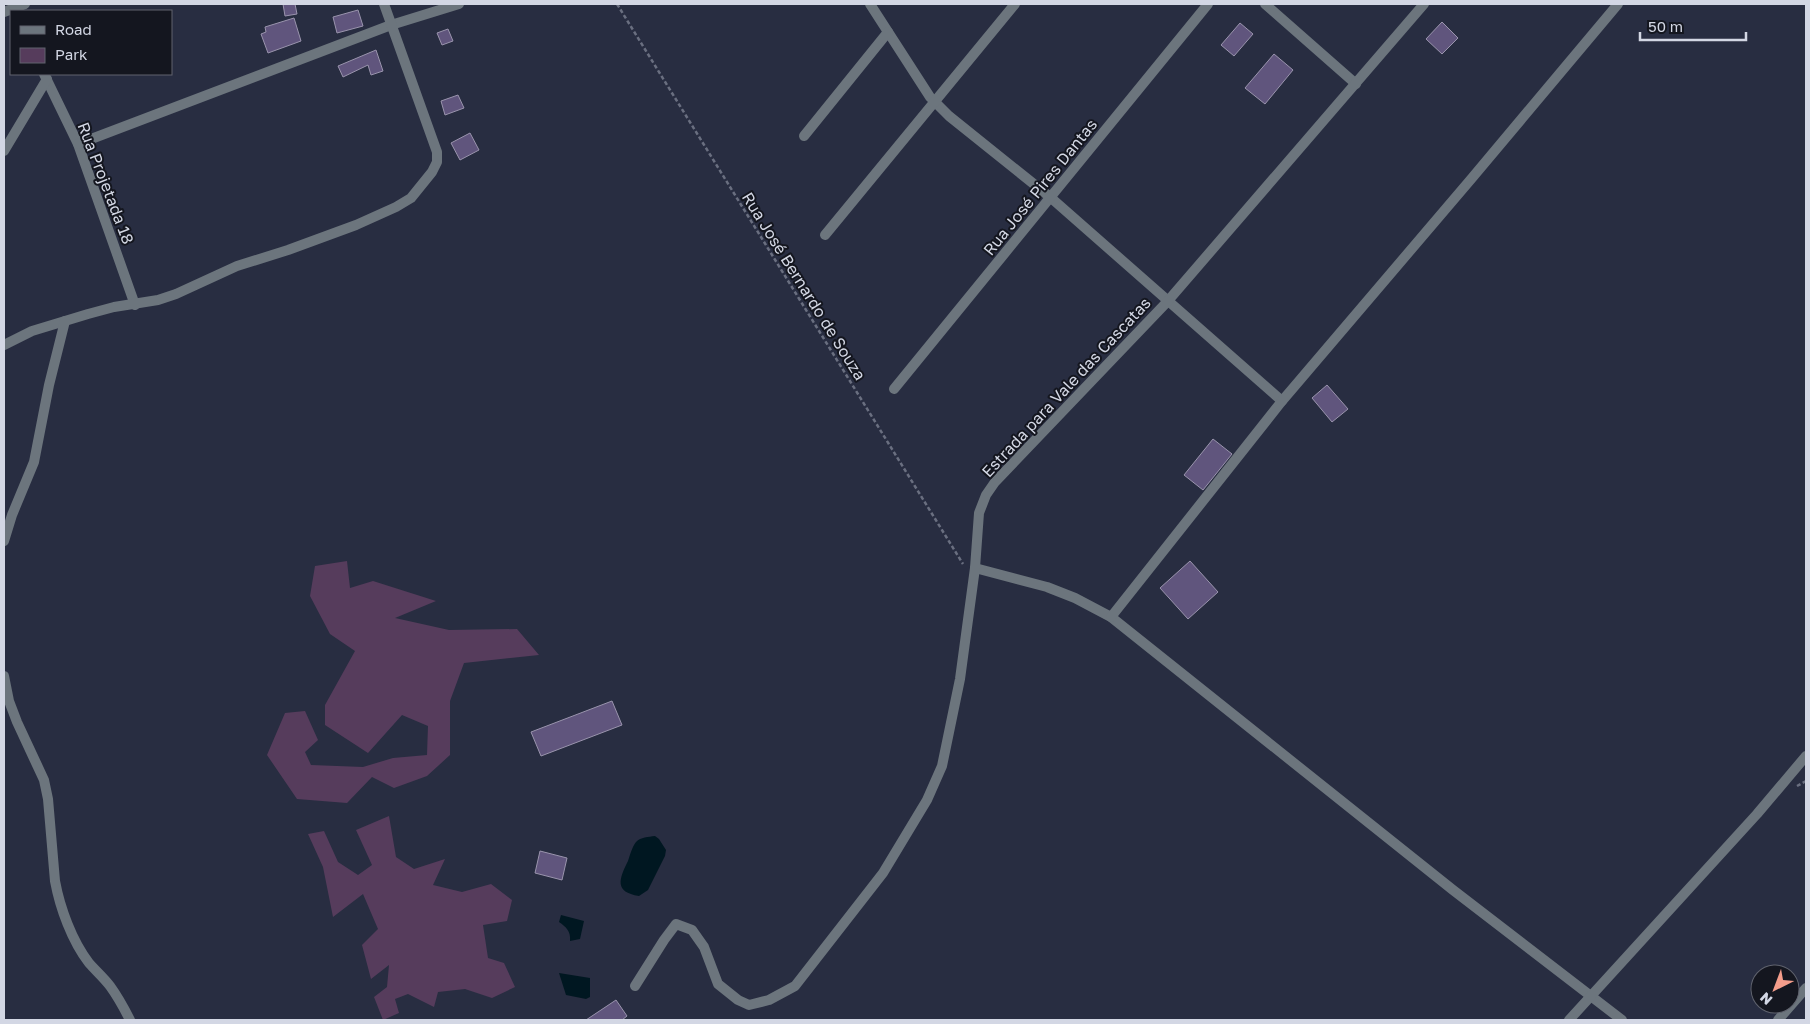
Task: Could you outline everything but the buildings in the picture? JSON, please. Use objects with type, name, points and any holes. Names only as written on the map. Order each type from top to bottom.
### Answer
[{"type":"street","points":[[11,9],[25,4]]},
{"type":"street","points":[[4,345],[32,331],[65,321],[114,307],[135,305],[176,294],[237,266],[356,225],[411,198],[432,172],[437,162],[437,152],[384,4]]},
{"type":"street","points":[[78,144],[391,25],[459,4]]},
{"type":"street","points":[[870,4],[930,97],[949,116],[1050,197],[1167,302],[1282,401]]},
{"type":"street","points":[[826,235],[1015,4]]},
{"type":"street","name":"Rua José Pires Dantas","points":[[894,389],[1208,4]]},
{"type":"street","points":[[1265,4],[1356,84]]},
{"type":"street","name":"Estrada para Vale das Cascatas","points":[[636,986],[676,924],[692,930],[704,947],[718,984],[738,1000],[749,1005],[769,1000],[795,986],[883,873],[927,800],[942,766],[960,679],[975,568],[979,513],[986,495],[995,482],[1167,302],[1424,4]]},
{"type":"street","points":[[1111,617],[1282,401],[1618,4]]},
{"type":"street","points":[[804,136],[888,32]]},
{"type":"street","points":[[4,151],[46,77]]},
{"type":"street","name":"Rua Projetada 18","points":[[46,77],[78,144],[135,305]]},
{"type":"street","points":[[4,542],[12,515],[34,462],[49,385],[65,321]]},
{"type":"street","points":[[975,568],[1046,587],[1075,598],[1111,617],[1453,890],[1622,1020]]},
{"type":"street","points":[[4,676],[9,701],[17,722],[44,780],[48,799],[55,881],[67,920],[88,962],[120,1000],[130,1020]]},
{"type":"street","points":[[1569,1020],[1757,814],[1806,756]]},
{"type":"street","points":[[1778,1020],[1806,988]]},
{"type":"path","name":"Rua José Bernardo de Souza","points":[[617,4],[972,580]]},
{"type":"green space","points":[[347,561],[350,588],[373,581],[436,601],[395,618],[449,630],[517,629],[539,655],[464,663],[450,701],[450,755],[427,776],[394,788],[372,777],[347,803],[297,799],[267,755],[285,713],[305,711],[318,740],[305,752],[311,765],[363,767],[393,758],[427,755],[428,726],[402,715],[368,753],[325,725],[325,705],[355,651],[330,634],[310,596],[315,566]]},
{"type":"green space","points":[[389,816],[396,857],[414,869],[445,859],[433,885],[462,892],[491,884],[512,900],[507,921],[483,925],[488,958],[504,963],[515,987],[492,998],[465,989],[438,992],[434,1007],[408,994],[395,999],[399,1013],[383,1020],[374,997],[387,987],[389,965],[371,979],[362,945],[378,929],[363,894],[333,917],[323,867],[308,834],[324,831],[338,862],[358,875],[372,865],[356,830]]},
{"type":"water","points":[[655,836],[666,850],[665,856],[648,890],[639,896],[631,894],[622,888],[621,879],[632,849],[640,839]]},
{"type":"water","points":[[561,915],[584,921],[580,939],[570,941],[568,930],[559,922]]},
{"type":"water","points":[[559,973],[590,978],[590,997],[586,999],[566,995]]}]
